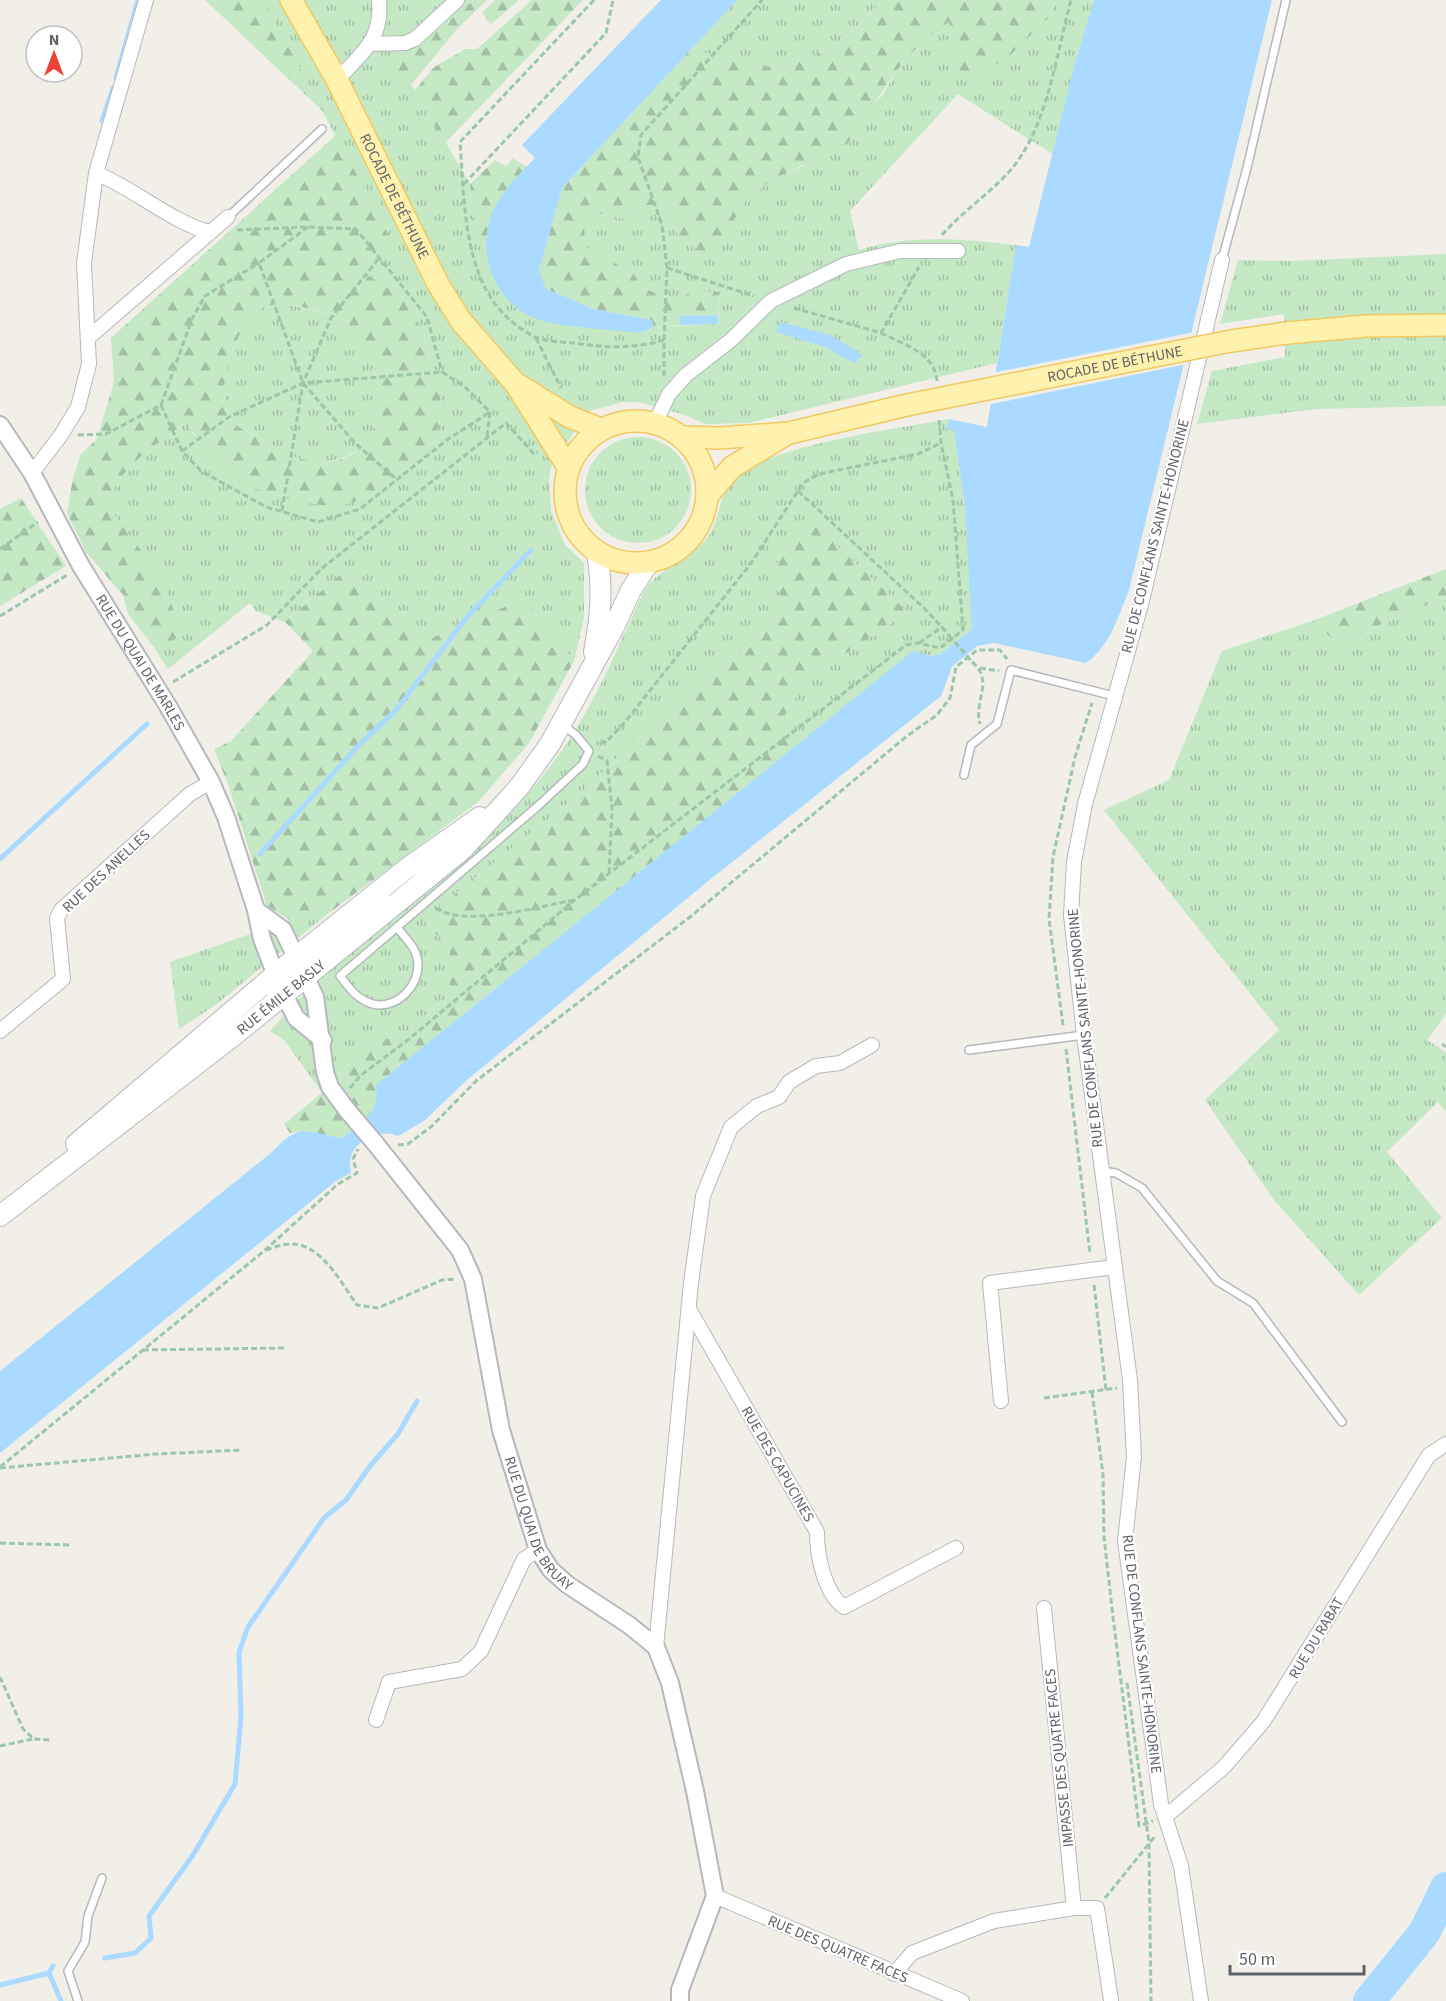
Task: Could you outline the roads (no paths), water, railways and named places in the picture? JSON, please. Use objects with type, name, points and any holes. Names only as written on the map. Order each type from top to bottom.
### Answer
[{"type":"main road","name":"ROCADE DE BÉTHUNE","points":[[291,0],[337,80],[438,284],[461,321],[515,383],[568,467]]},
{"type":"main road","name":"ROCADE DE BÉTHUNE","points":[[682,437],[718,438],[789,433],[907,405],[1231,341],[1366,326],[1446,325]]},
{"type":"main road","name":"ROCADE DE BÉTHUNE","points":[[515,383],[570,417],[601,429]]},
{"type":"main road","points":[[628,421],[655,423],[682,437],[697,453],[705,473],[708,495],[705,514],[696,531],[675,551],[649,562],[631,563],[613,560],[597,552],[582,539],[571,524],[565,505],[564,486],[568,467],[582,445],[601,429],[628,421]]},
{"type":"main road","name":"ROCADE DE BÉTHUNE","points":[[708,495],[732,467],[789,433]]},
{"type":"main road","points":[[591,666],[602,610],[603,588],[597,552]]},
{"type":"main road","points":[[591,666],[631,590],[649,562]]},
{"type":"main road","name":"RUE ÉMILE BASLY","points":[[28,1194],[79,1141],[290,977],[463,849],[520,786],[562,724],[591,666]]},
{"type":"main road","name":"RUE ÉMILE BASLY","points":[[0,1216],[90,1149],[237,1033],[290,977],[406,869],[466,828],[520,786]]},
{"type":"street","points":[[32,473],[61,435],[78,407],[89,364],[84,262],[96,173],[146,0]]},
{"type":"street","points":[[337,80],[370,44],[381,20],[379,0]]},
{"type":"street","points":[[370,44],[405,43],[415,39],[458,0]]},
{"type":"street","points":[[96,173],[121,184],[183,224],[208,232]]},
{"type":"street","points":[[88,338],[228,217]]},
{"type":"street","points":[[655,423],[669,394],[686,375],[731,340],[771,301],[846,264],[900,251],[958,251]]},
{"type":"street","name":"RUE DE CONFLANS SAINTE-HONORINE","points":[[1201,2001],[1181,1866],[1159,1790],[1125,1541],[1134,1457],[1130,1386],[1073,943],[1072,883],[1082,814],[1142,601],[1222,260]]},
{"type":"street","name":"RUE DU QUAI DE MARLES","points":[[0,425],[32,473],[81,566],[159,691],[211,782],[226,817],[255,910]]},
{"type":"street","name":"RUE DES ANELLES","points":[[0,1031],[63,979],[57,918],[61,910],[190,794],[211,782]]},
{"type":"street","points":[[255,910],[262,939],[290,977]]},
{"type":"street","points":[[255,910],[283,930],[296,1018],[323,1040]]},
{"type":"street","name":"RUE DU QUAI DE BRUAY","points":[[290,977],[315,997],[323,1040],[325,1072],[330,1088],[371,1144],[460,1250],[473,1279],[501,1430],[538,1550],[551,1570],[568,1585],[629,1624],[656,1647],[670,1683],[695,1791],[715,1896]]},
{"type":"street","points":[[656,1647],[689,1309],[703,1196],[731,1127],[757,1106],[779,1097],[789,1082],[816,1066],[840,1063],[872,1045]]},
{"type":"street","points":[[1001,1401],[990,1283],[1114,1267]]},
{"type":"street","name":"RUE DES CAPUCINES","points":[[689,1309],[817,1532],[817,1548],[833,1599],[844,1607],[956,1548]]},
{"type":"street","name":"RUE DU RABAT","points":[[1168,1822],[1224,1767],[1263,1722],[1429,1455],[1446,1444]]},
{"type":"street","points":[[376,1720],[389,1682],[462,1669],[481,1651],[524,1559],[538,1550]]},
{"type":"street","name":"IMPASSE DES QUATRE FACES","points":[[1044,1608],[1074,1908]]},
{"type":"street","points":[[680,2001],[680,1990],[715,1896]]},
{"type":"street","name":"RUE DES QUATRE FACES","points":[[715,1896],[962,2001]]},
{"type":"street","points":[[894,1974],[912,1953],[994,1921],[1074,1908],[1097,1908],[1112,2000]]},
{"type":"lane","name":"RUE DE CONFLANS SAINTE-HONORINE","points":[[1222,260],[1247,168],[1286,0]]},
{"type":"lane","points":[[228,217],[322,129]]},
{"type":"lane","points":[[964,775],[971,745],[997,724],[1011,670],[1114,696]]},
{"type":"lane","points":[[397,927],[417,955],[419,970],[414,986],[401,998],[384,1004],[369,1003],[353,993],[340,976],[397,927],[428,901],[538,806],[583,764],[589,751],[576,735],[562,724]]},
{"type":"lane","points":[[969,1050],[1084,1035]]},
{"type":"lane","points":[[1101,1171],[1116,1173],[1142,1188],[1217,1281],[1254,1303],[1342,1422]]},
{"type":"lane","points":[[78,2001],[68,1971],[85,1942],[88,1916],[102,1878]]},
{"type":"water","points":[[661,0],[737,0],[562,188],[539,270],[545,288],[593,309],[652,320],[653,327],[640,333],[575,327],[540,320],[511,303],[493,276],[486,244],[493,211],[506,189],[535,158],[522,145]]},
{"type":"water","points":[[1094,0],[1272,0],[1129,590],[1112,630],[1101,648],[1086,663],[994,643],[977,646],[952,667],[941,696],[707,882],[467,1080],[424,1121],[398,1136],[379,1134],[360,1143],[351,1156],[351,1173],[336,1181],[0,1453],[0,1371],[289,1137],[303,1131],[310,1131],[342,1138],[363,1121],[372,1110],[375,1103],[376,1085],[913,651],[931,656],[941,654],[972,629],[965,506],[954,431],[947,429],[949,419],[987,427],[1016,245],[1029,247],[1075,63]]},
{"type":"water","points":[[718,315],[718,324],[680,325],[679,316]]},
{"type":"water","points":[[781,322],[830,335],[862,355],[854,363],[825,347],[776,332]]},
{"type":"waterway","points":[[116,78],[138,0]]},
{"type":"waterway","points":[[102,121],[113,88]]},
{"type":"waterway","points":[[260,854],[359,745],[396,710],[467,617],[531,550]]},
{"type":"waterway","points":[[0,859],[147,724]]},
{"type":"waterway","points":[[105,1958],[135,1953],[151,1938],[149,1916],[193,1855],[235,1784],[241,1717],[239,1652],[248,1627],[324,1518],[346,1500],[370,1466],[398,1434],[417,1401]]},
{"type":"waterway","points":[[1369,2001],[1424,1933],[1446,1888]]},
{"type":"waterway","points":[[53,1966],[49,1973],[61,2001]]},
{"type":"waterway","points":[[0,1985],[49,1973]]}]
